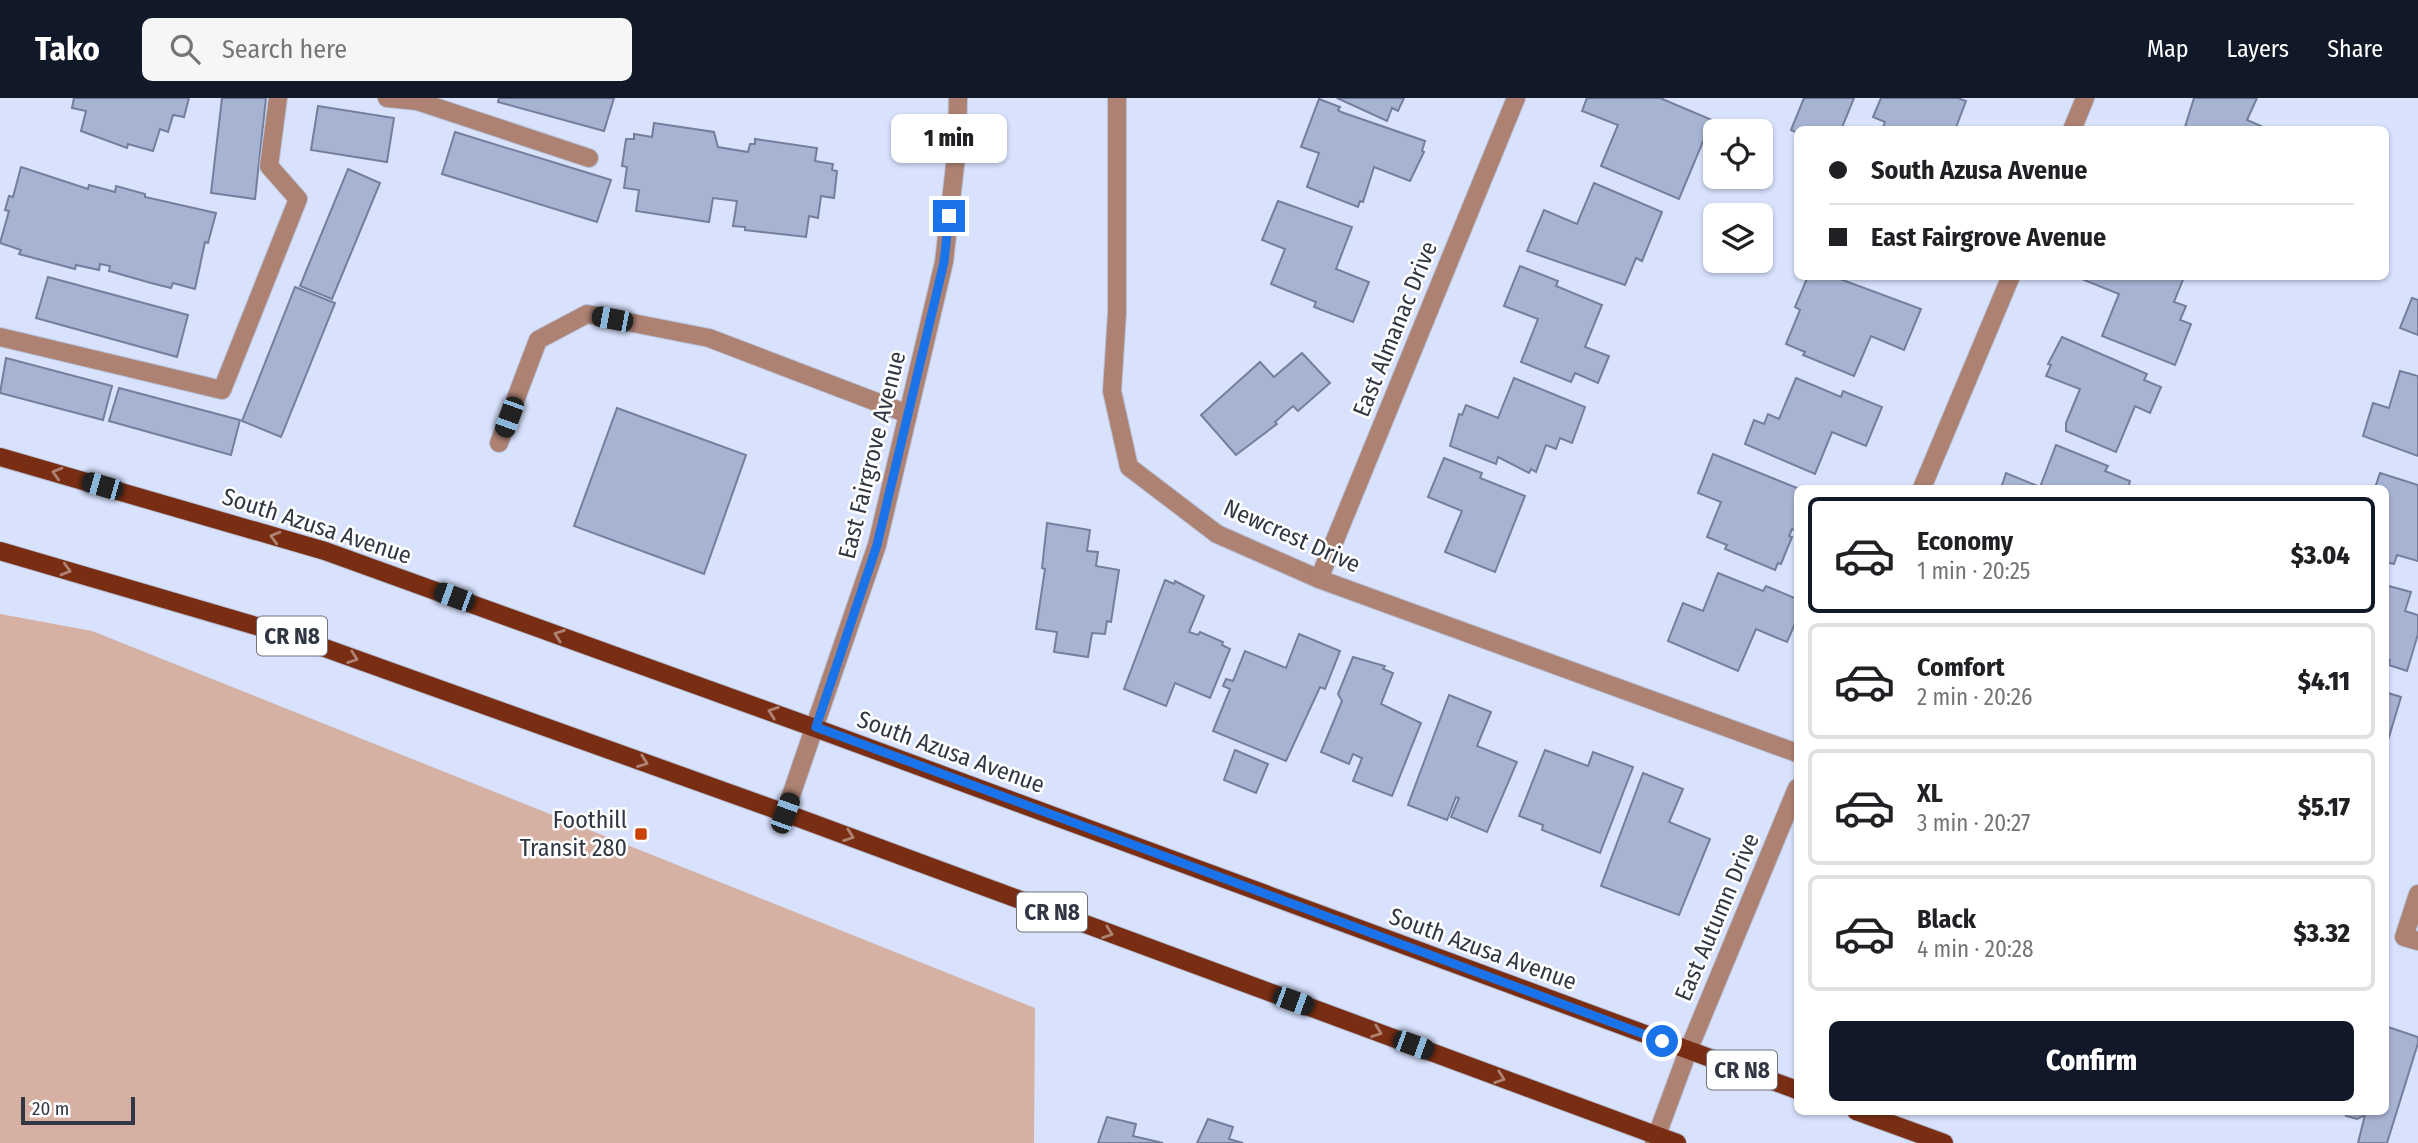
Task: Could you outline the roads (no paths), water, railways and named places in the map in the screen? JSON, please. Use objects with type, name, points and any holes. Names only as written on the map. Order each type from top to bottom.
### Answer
[{"type":"main road","name":"South Azusa Avenue","points":[[0,457],[325,551],[816,727],[1794,1089]]},
{"type":"main road","name":"CR N8","points":[[0,551],[297,638],[785,813],[1655,1139],[1677,1143]]},
{"type":"main road","points":[[1867,1115],[1944,1143]]},
{"type":"street","points":[[0,337],[222,390],[298,199],[269,166],[278,98]]},
{"type":"street","points":[[387,98],[450,105],[589,158]]},
{"type":"street","name":"East Fairgrove Avenue","points":[[785,813],[877,545],[944,262],[957,148],[958,98]]},
{"type":"street","name":"Newcrest Drive","points":[[1117,98],[1117,313],[1112,391],[1129,467],[1217,534],[1319,579],[1794,752]]},
{"type":"street","name":"East Almanac Drive","points":[[1319,579],[1517,98]]},
{"type":"street","points":[[2074,126],[2085,98]]},
{"type":"street","points":[[1923,485],[2009,280]]},
{"type":"street","points":[[499,443],[538,340],[587,314],[709,338],[908,414]]},
{"type":"street","name":"East Autumn Drive","points":[[1655,1139],[1688,1051],[1794,795]]},
{"type":"street","points":[[2411,939],[2418,894]]},
{"type":"place","name":"Foothill Transit 280","points":[[641,834]]}]
